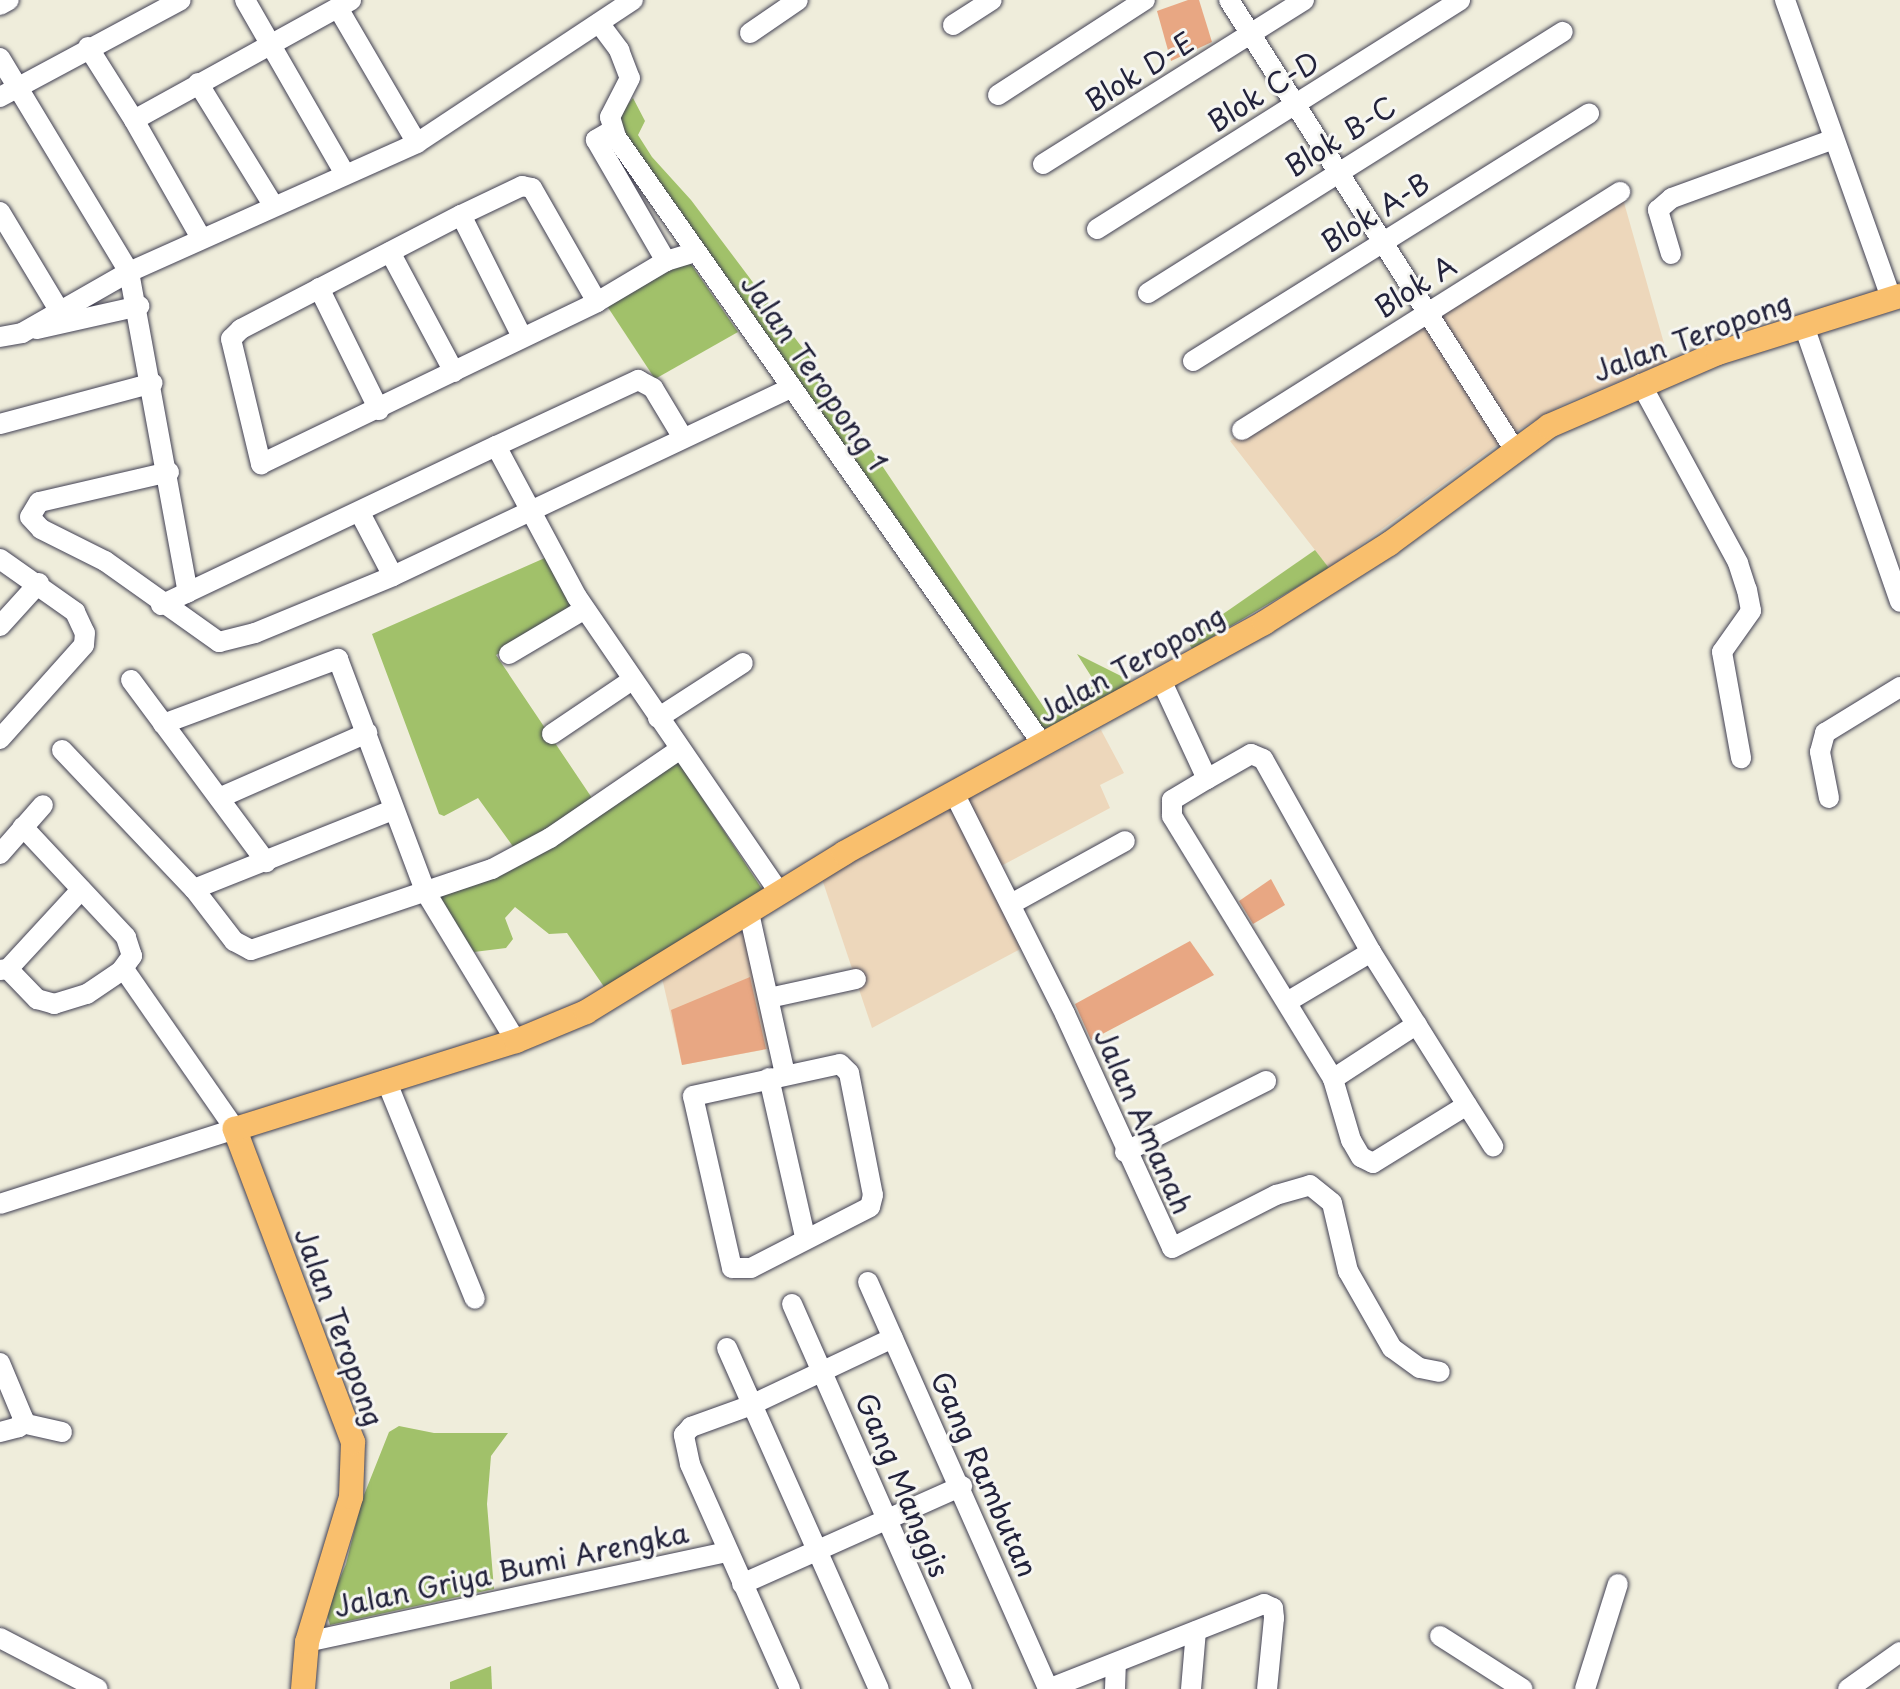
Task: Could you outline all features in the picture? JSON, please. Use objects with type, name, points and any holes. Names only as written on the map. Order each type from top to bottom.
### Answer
[{"type":"main road","name":"Jalan Teropong","points":[[303,1689],[307,1642],[351,1497],[353,1442],[228,1131],[516,1041],[586,1012],[779,892],[954,793],[1162,682],[1355,566],[1549,426],[1641,384],[1896,297]]},
{"type":"street","points":[[0,5],[9,0]]},
{"type":"street","points":[[9,92],[88,47],[181,0]]},
{"type":"street","points":[[245,0],[344,172]]},
{"type":"street","points":[[22,333],[129,272],[344,172],[417,143],[633,0]]},
{"type":"street","points":[[750,33],[798,0]]},
{"type":"street","points":[[953,25],[992,0]]},
{"type":"street","points":[[998,95],[1145,0]]},
{"type":"street","points":[[1229,0],[1514,449]]},
{"type":"street","name":"Blok D-E","points":[[1043,164],[1304,0]]},
{"type":"street","name":"Blok C-D","points":[[1097,229],[1460,0]]},
{"type":"street","points":[[1785,0],[1834,139],[1896,297]]},
{"type":"street","points":[[134,120],[344,4],[417,143]]},
{"type":"street","points":[[599,23],[619,50],[630,78],[612,109],[613,130],[596,140],[666,261]]},
{"type":"street","name":"Blok B-C","points":[[1148,293],[1337,170],[1563,32]]},
{"type":"street","points":[[88,47],[134,120],[201,238]]},
{"type":"street","points":[[0,58],[9,92],[129,272],[139,306],[188,593]]},
{"type":"street","points":[[198,83],[273,205]]},
{"type":"street","name":"Blok A-B","points":[[1193,361],[1382,240],[1589,114]]},
{"type":"street","name":"Jalan Teropong 1","points":[[613,130],[695,252],[1043,745]]},
{"type":"street","points":[[1671,254],[1658,210],[1672,198],[1834,139]]},
{"type":"street","points":[[597,302],[532,188],[522,186],[461,215],[319,288],[231,339],[261,464],[379,410],[597,302],[666,261],[695,252]]},
{"type":"street","name":"Blok A","points":[[1242,430],[1620,192]]},
{"type":"street","points":[[0,212],[59,310]]},
{"type":"street","points":[[461,215],[522,337]]},
{"type":"street","points":[[390,252],[454,372]]},
{"type":"street","points":[[319,288],[379,410]]},
{"type":"street","points":[[0,337],[139,306]]},
{"type":"street","points":[[1804,326],[1900,602]]},
{"type":"street","points":[[161,605],[638,380],[653,388],[683,438]]},
{"type":"street","points":[[0,424],[153,383]]},
{"type":"street","points":[[1641,384],[1738,563],[1747,590],[1751,611],[1722,652],[1741,758]]},
{"type":"street","points":[[169,472],[39,502],[30,517],[41,529],[105,561],[161,605],[219,642],[255,633],[393,576],[530,514],[792,387]]},
{"type":"street","points":[[496,446],[530,514],[585,609],[779,892]]},
{"type":"street","points":[[360,513],[393,576]]},
{"type":"street","points":[[0,559],[39,583],[83,621],[84,645],[0,739]]},
{"type":"street","points":[[0,626],[39,583]]},
{"type":"street","points":[[509,654],[585,609]]},
{"type":"street","points":[[163,724],[331,659],[344,668],[393,810],[425,891],[516,1041]]},
{"type":"street","points":[[658,718],[743,663]]},
{"type":"street","points":[[131,680],[266,862]]},
{"type":"street","points":[[552,734],[632,680]]},
{"type":"street","points":[[1162,682],[1207,779]]},
{"type":"street","points":[[1829,798],[1820,752],[1825,733],[1900,687]]},
{"type":"street","points":[[219,798],[367,733]]},
{"type":"street","points":[[62,750],[194,889],[234,941],[251,950],[492,869],[550,838],[679,750]]},
{"type":"street","points":[[1467,1105],[1367,1162],[1345,1129],[1333,1079],[1172,816],[1172,800],[1258,754],[1371,952],[1493,1146]]},
{"type":"street","name":"Jalan Amanah","points":[[954,793],[1011,904],[1172,1248],[1276,1195],[1310,1185],[1326,1194],[1348,1271],[1373,1319],[1405,1358],[1440,1372]]},
{"type":"street","points":[[0,854],[43,805]]},
{"type":"street","points":[[194,889],[393,810]]},
{"type":"street","points":[[23,827],[126,937],[132,956],[124,969],[87,994],[54,1004],[37,999],[4,969],[81,890]]},
{"type":"street","points":[[1011,904],[1125,841]]},
{"type":"street","points":[[749,913],[769,998],[777,1076],[805,1237]]},
{"type":"street","points":[[1287,1002],[1371,952]]},
{"type":"street","points":[[0,1204],[228,1131],[124,969]]},
{"type":"street","points":[[769,998],[856,979]]},
{"type":"street","points":[[1333,1079],[1417,1024]]},
{"type":"street","points":[[840,1064],[849,1073],[873,1195],[865,1211],[805,1237],[751,1268],[732,1268],[691,1102],[702,1091],[777,1076],[840,1064]]},
{"type":"street","points":[[386,1080],[475,1299]]},
{"type":"street","points":[[1125,1152],[1266,1081]]},
{"type":"street","name":"Gang Rambutan","points":[[868,1282],[962,1486],[1048,1689]]},
{"type":"street","name":"Gang Manggis","points":[[792,1304],[962,1689]]},
{"type":"street","points":[[790,1689],[682,1445],[691,1427],[749,1406],[893,1338]]},
{"type":"street","points":[[727,1348],[749,1406],[879,1689]]},
{"type":"street","points":[[0,1363],[22,1423]]},
{"type":"street","points":[[0,1432],[22,1423],[62,1432]]},
{"type":"street","points":[[742,1584],[962,1486]]},
{"type":"street","name":"Jalan Griya Bumi Arengka","points":[[307,1642],[727,1552]]},
{"type":"street","points":[[1585,1689],[1618,1584]]},
{"type":"street","points":[[1048,1689],[1116,1665],[1264,1604],[1273,1608],[1274,1618],[1267,1689]]},
{"type":"street","points":[[1191,1689],[1196,1631]]},
{"type":"street","points":[[1440,1636],[1523,1689]]},
{"type":"street","points":[[0,1638],[98,1689]]},
{"type":"street","points":[[1848,1689],[1900,1652]]},
{"type":"street","points":[[1115,1689],[1116,1665]]},
{"type":"shaded area","points":[[1623,199],[1669,361],[1566,403],[1516,431],[1329,568],[1230,441]]},
{"type":"shaded area","points":[[1101,730],[1124,773],[1100,785],[1110,808],[999,867],[963,800]]},
{"type":"shaded area","points":[[949,803],[1024,947],[872,1028],[821,876]]},
{"type":"shaded area","points":[[744,927],[773,1048],[682,1065],[662,978]]},
{"type":"green space","points":[[633,98],[645,121],[638,135],[652,157],[691,200],[810,358],[1047,712],[1096,684],[1077,654],[1131,681],[1125,688],[1039,733],[620,130],[620,114]]},
{"type":"green space","points":[[688,260],[738,332],[655,379],[607,306]]},
{"type":"green space","points":[[1315,550],[1329,568],[1192,649],[1187,639]]},
{"type":"green space","points":[[547,557],[578,606],[496,655],[594,801],[517,852],[478,798],[444,816],[439,814],[372,634]]},
{"type":"green space","points":[[676,758],[762,889],[747,905],[609,994],[567,933],[549,934],[515,907],[505,918],[513,939],[506,948],[474,952],[433,892]]},
{"type":"green space","points":[[399,1426],[434,1433],[508,1433],[491,1456],[487,1504],[494,1589],[330,1625],[326,1611],[346,1564],[362,1500],[389,1432]]},
{"type":"green space","points":[[491,1666],[492,1689],[450,1689],[450,1682]]},
{"type":"building","points":[[1188,0],[1199,0],[1212,42],[1171,61],[1157,11]]},
{"type":"building","points":[[1271,879],[1285,905],[1253,924],[1239,901]]},
{"type":"building","points":[[1190,941],[1214,975],[1091,1040],[1075,1004]]},
{"type":"building","points":[[750,977],[766,1049],[682,1065],[671,1010]]}]
